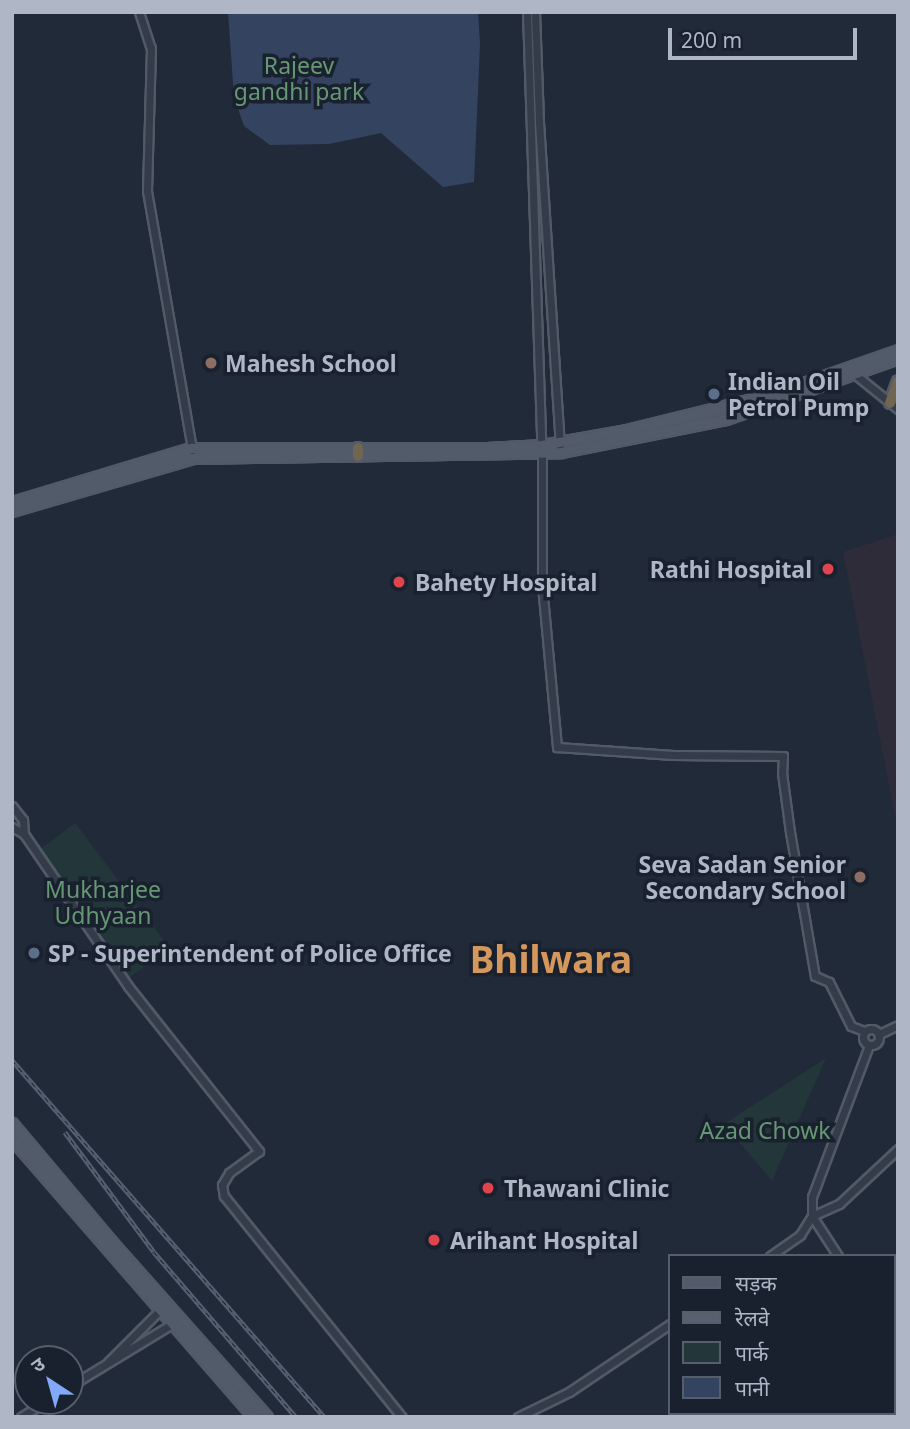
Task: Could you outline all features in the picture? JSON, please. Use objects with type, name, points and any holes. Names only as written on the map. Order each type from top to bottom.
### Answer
[{"type":"highway","points":[[894,406],[898,381]]},
{"type":"main road","points":[[852,372],[898,350]]},
{"type":"main road","points":[[12,502],[192,453],[560,447],[726,419],[852,372],[898,358]]},
{"type":"main road","points":[[12,511],[192,453]]},
{"type":"main road","points":[[12,1123],[254,1417]]},
{"type":"main road","points":[[12,1139],[163,1306]]},
{"type":"main road","points":[[176,1322],[268,1417]]},
{"type":"street","points":[[139,12],[151,48],[147,191],[192,453]]},
{"type":"street","points":[[527,12],[542,449],[542,585],[557,747],[673,755],[783,755],[782,774],[790,832],[815,976],[830,982],[851,1026],[864,1031],[871,1028],[879,1034]]},
{"type":"street","points":[[535,12],[538,122],[560,447]]},
{"type":"street","points":[[852,372],[894,406]]},
{"type":"street","points":[[12,806],[23,820],[24,834]]},
{"type":"street","points":[[12,827],[24,834],[128,986],[259,1151],[229,1173],[222,1185],[224,1196],[402,1417]]},
{"type":"street","points":[[869,1045],[876,1043],[879,1034],[898,1025]]},
{"type":"street","points":[[864,1031],[863,1040],[869,1045]]},
{"type":"street","points":[[773,1254],[800,1235],[812,1216],[812,1197],[869,1045]]},
{"type":"street","points":[[812,1216],[839,1204],[898,1149]]},
{"type":"street","points":[[812,1216],[837,1254]]},
{"type":"street","points":[[108,1363],[116,1351],[163,1306]]},
{"type":"street","points":[[84,1378],[176,1322]]},
{"type":"street","points":[[518,1417],[555,1400],[668,1325]]},
{"type":"shaded area","points":[[898,534],[898,830],[843,552]]},
{"type":"green space","name":"Mukharjee Udhyaan","points":[[75,823],[169,947],[128,979],[34,854]]},
{"type":"green space","name":"Azad Chowk","points":[[826,1058],[772,1181],[724,1124]]},
{"type":"water","name":"Rajeev gandhi park","points":[[228,12],[478,12],[480,44],[474,182],[443,187],[381,133],[329,144],[270,145],[244,126],[234,97]]},
{"type":"railway","points":[[12,1060],[325,1417]]},
{"type":"railway","points":[[65,1132],[154,1252],[296,1417]]},
{"type":"place","name":"Mahesh School","points":[[211,363]]},
{"type":"place","name":"Indian Oil Petrol Pump","points":[[714,394]]},
{"type":"place","name":"Rathi Hospital","points":[[828,569]]},
{"type":"place","name":"Bahety Hospital","points":[[399,582]]},
{"type":"place","name":"Seva Sadan Senior Secondary School","points":[[860,877]]},
{"type":"place","name":"SP - Superintendent of Police Office","points":[[34,953]]},
{"type":"place","name":"Thawani Clinic","points":[[488,1188]]},
{"type":"place","name":"Arihant Hospital","points":[[434,1240]]},
{"type":"district","name":"Bhilwara","points":[[551,959]]}]
